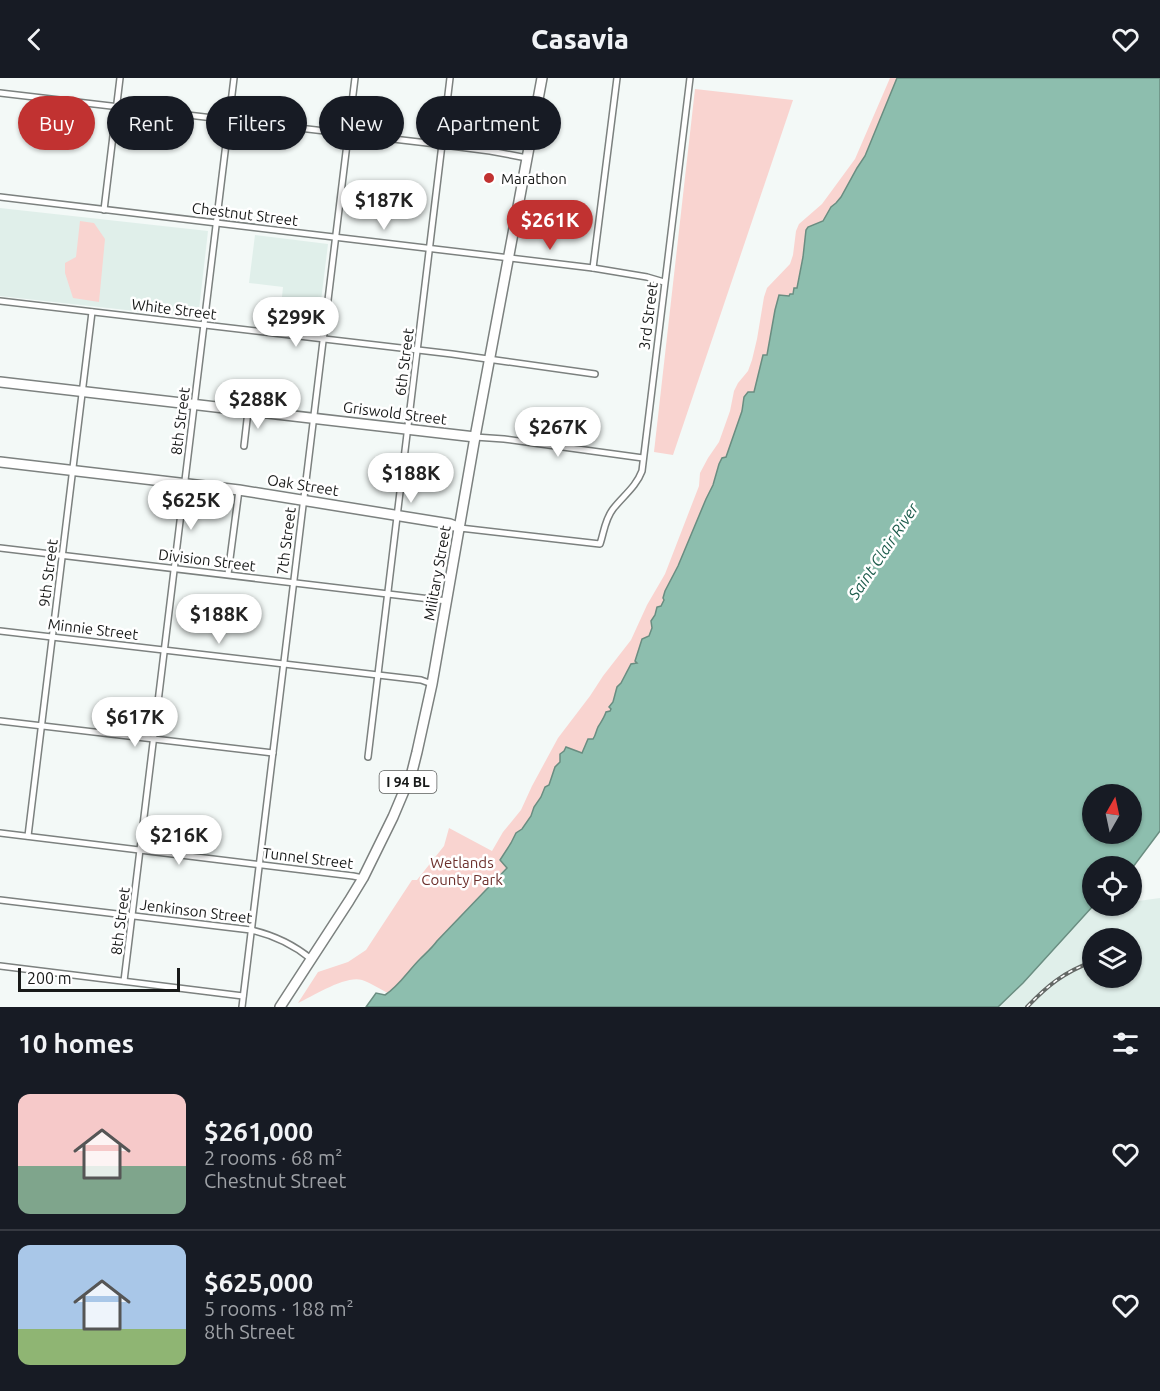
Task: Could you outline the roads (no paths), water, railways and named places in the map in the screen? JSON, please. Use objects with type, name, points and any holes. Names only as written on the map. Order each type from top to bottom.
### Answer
[{"type":"main road","name":"Military Street","points":[[280,1007],[363,878],[412,772],[432,684],[475,437],[542,78]]},
{"type":"main road","name":"Griswold Street","points":[[0,382],[475,437]]},
{"type":"main road","name":"Oak Street","points":[[0,462],[238,490],[450,524],[460,528]]},
{"type":"street","points":[[118,96],[120,78]]},
{"type":"street","name":"8th Street","points":[[232,96],[234,78]]},
{"type":"street","name":"7th Street","points":[[352,96],[354,78]]},
{"type":"street","name":"6th Street","points":[[448,96],[450,78]]},
{"type":"street","points":[[593,268],[617,78]]},
{"type":"street","name":"3rd Street","points":[[600,544],[607,518],[612,509],[639,479],[642,471],[690,78]]},
{"type":"street","points":[[0,93],[107,106]]},
{"type":"street","points":[[104,210],[112,150]]},
{"type":"street","name":"8th Street","points":[[124,981],[225,150]]},
{"type":"street","name":"7th Street","points":[[242,1007],[346,150]]},
{"type":"street","name":"6th Street","points":[[368,757],[442,150]]},
{"type":"street","points":[[480,150],[527,158]]},
{"type":"street","name":"Chestnut Street","points":[[0,197],[593,268],[664,282]]},
{"type":"street","name":"White Street","points":[[0,301],[418,350],[595,374]]},
{"type":"street","name":"9th Street","points":[[28,836],[92,312]]},
{"type":"street","points":[[244,446],[248,411]]},
{"type":"street","name":"Griswold Street","points":[[475,437],[643,458]]},
{"type":"street","points":[[228,574],[238,490]]},
{"type":"street","name":"Oak Street","points":[[460,528],[600,544]]},
{"type":"street","name":"Division Street","points":[[0,548],[447,601]]},
{"type":"street","name":"Minnie Street","points":[[0,631],[421,680],[432,684]]},
{"type":"street","points":[[0,721],[273,753]]},
{"type":"street","name":"Tunnel Street","points":[[0,833],[363,878]]},
{"type":"street","name":"Jenkinson Street","points":[[0,900],[251,930],[272,936],[311,958]]},
{"type":"street","points":[[0,966],[243,996]]},
{"type":"water","name":"Saint Clair River","points":[[897,78],[1160,78],[1160,831],[1141,856],[1082,856],[1082,916],[1084,916],[998,1007],[366,1007],[376,993],[385,995],[395,987],[507,868],[500,860],[516,833],[522,829],[531,816],[545,787],[549,785],[555,767],[560,762],[560,754],[566,747],[582,753],[588,739],[594,738],[606,712],[610,711],[609,707],[613,702],[617,687],[631,664],[637,663],[635,661],[642,639],[649,636],[652,628],[651,621],[657,607],[661,606],[664,600],[665,591],[713,485],[719,464],[722,458],[726,457],[742,411],[744,397],[748,392],[754,392],[763,355],[767,355],[779,295],[789,296],[793,294],[794,288],[797,288],[806,230],[823,221],[831,207],[841,197],[865,156]]},
{"type":"railway","points":[[1027,1007],[1056,980],[1082,966]]},
{"type":"place","name":"Marathon","points":[[489,178]]},
{"type":"park label","name":"Wetlands County Park","points":[[462,870]]}]
